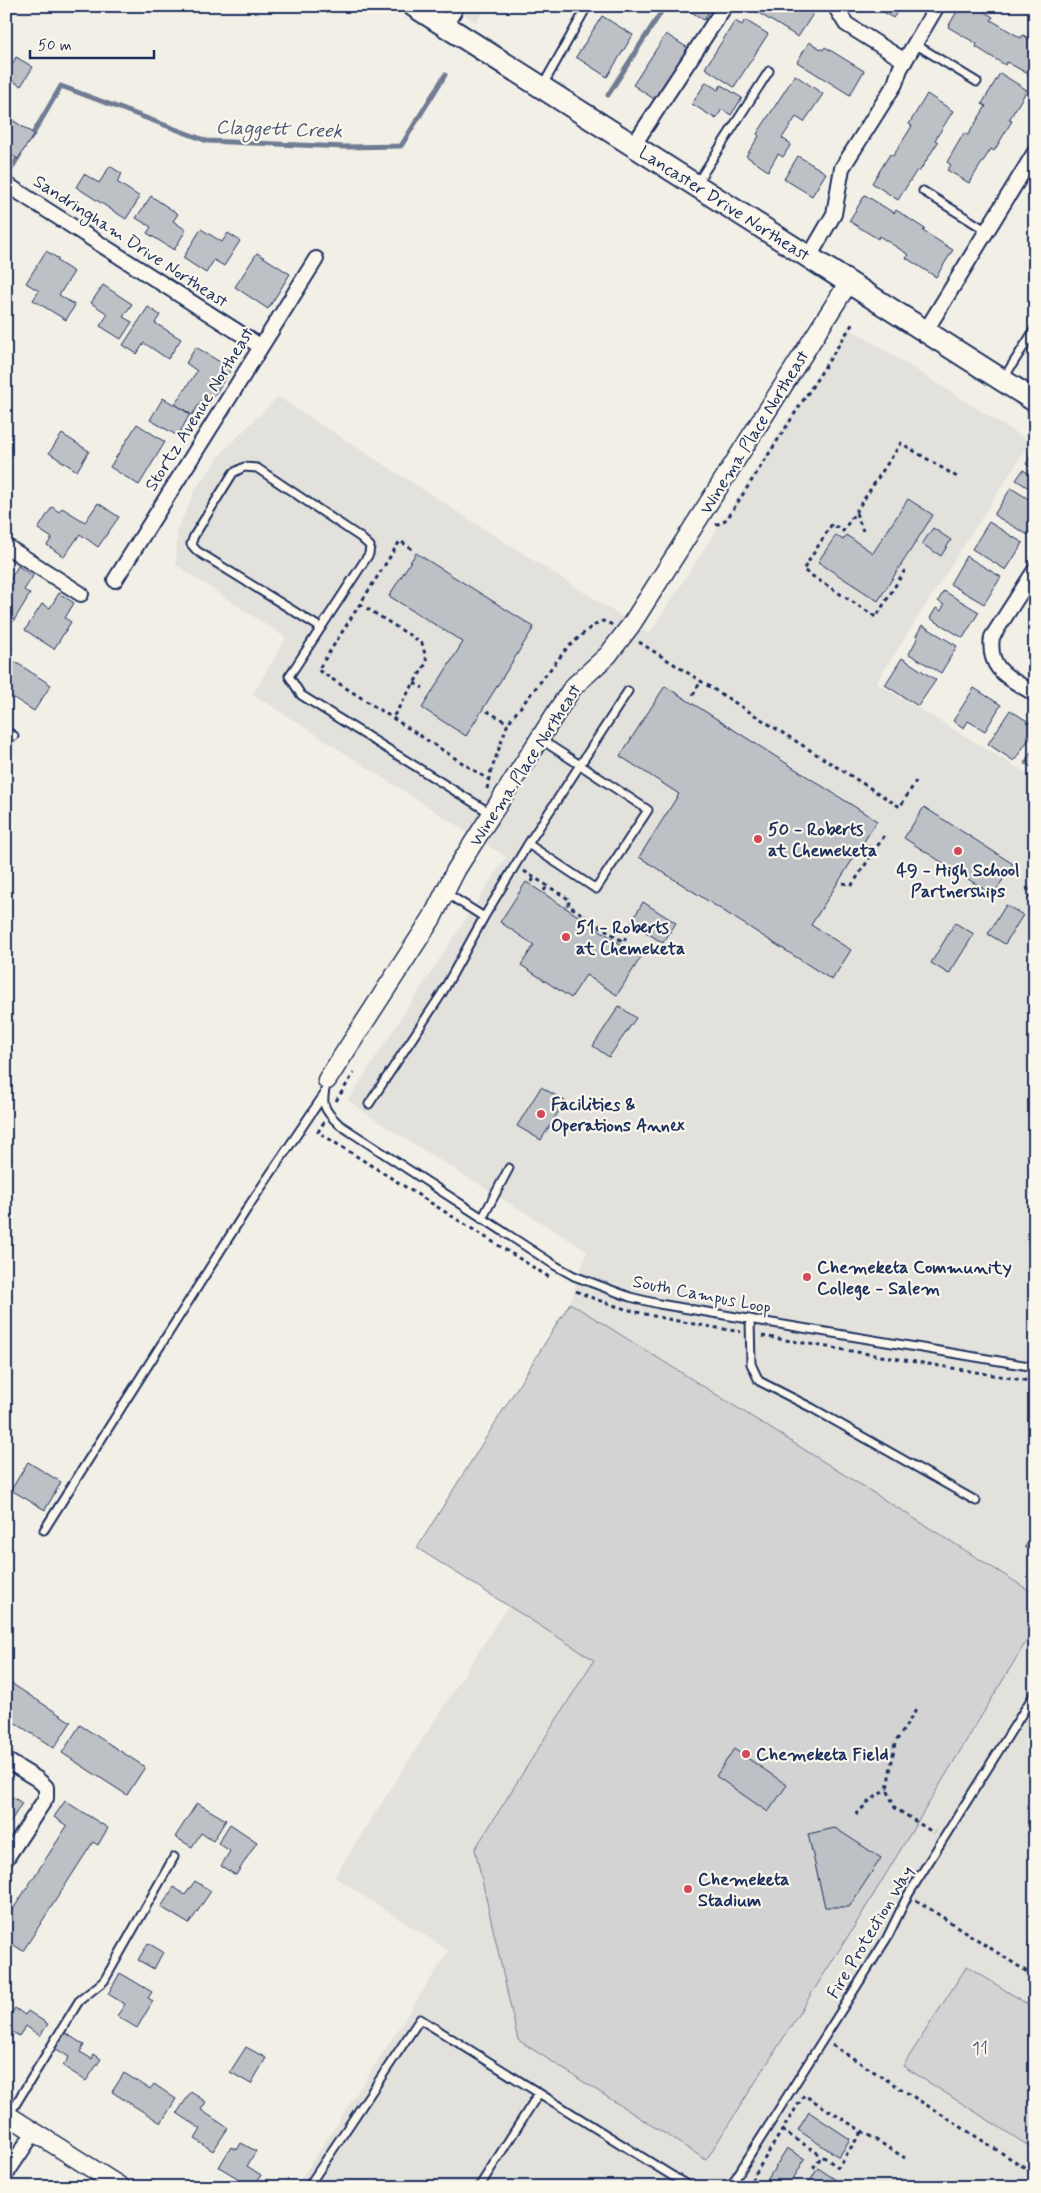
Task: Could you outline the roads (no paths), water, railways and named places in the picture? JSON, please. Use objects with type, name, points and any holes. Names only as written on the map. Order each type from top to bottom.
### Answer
[{"type":"main road","name":"Lancaster Drive Northeast","points":[[414,6],[1035,401]]},
{"type":"street","points":[[445,26],[457,6]]},
{"type":"street","points":[[633,146],[725,6]]},
{"type":"street","points":[[835,6],[846,24],[904,61]]},
{"type":"street","points":[[809,257],[834,214],[842,168],[895,84],[904,61],[937,6]]},
{"type":"street","points":[[925,332],[1035,152]]},
{"type":"street","name":"Sandringham Drive Northeast","points":[[6,184],[260,346]]},
{"type":"street","name":"Stortz Avenue Northeast","points":[[115,580],[316,259]]},
{"type":"street","name":"Winema Place Northeast","points":[[325,1088],[446,893],[456,870],[573,687],[608,655],[632,637],[849,282]]},
{"type":"street","points":[[6,546],[80,594]]},
{"type":"street","points":[[1035,570],[992,637],[990,649],[992,659],[997,668],[1035,694]]},
{"type":"street","points":[[6,1760],[37,1779],[46,1788],[46,1798],[6,1859]]},
{"type":"street","points":[[8,2115],[122,2187]]},
{"type":"street","points":[[6,2174],[34,2132]]},
{"type":"lane","points":[[542,88],[584,12],[574,6]]},
{"type":"lane","points":[[915,44],[976,82]]},
{"type":"lane","points":[[695,185],[769,71]]},
{"type":"lane","points":[[923,191],[987,231]]},
{"type":"lane","points":[[1002,380],[1035,329]]},
{"type":"lane","points":[[321,628],[197,550],[191,544],[233,473],[244,466],[257,468],[360,537],[370,546],[369,554],[321,628],[289,676],[301,695],[492,814]]},
{"type":"lane","points":[[369,1104],[441,995],[484,917],[528,844],[628,691]]},
{"type":"lane","points":[[6,731],[14,736]]},
{"type":"lane","points":[[528,844],[596,888],[648,810],[540,739]]},
{"type":"lane","points":[[446,893],[484,917]]},
{"type":"lane","points":[[44,1530],[325,1088]]},
{"type":"lane","name":"South Campus Loop","points":[[325,1088],[324,1105],[328,1114],[378,1151],[574,1276],[622,1294],[659,1304],[1035,1367]]},
{"type":"lane","points":[[482,1219],[509,1168]]},
{"type":"lane","points":[[750,1319],[751,1364],[759,1381],[812,1408],[976,1501]]},
{"type":"lane","name":"Fire Protection Way","points":[[730,2187],[887,1938],[908,1895],[1035,1693]]},
{"type":"lane","points":[[8,2115],[78,2001],[99,1986],[109,1973],[174,1857]]},
{"type":"lane","points":[[308,2187],[420,2019],[690,2187]]},
{"type":"lane","points":[[479,2187],[538,2092]]},
{"type":"waterway","name":"Claggett Creek","points":[[608,95],[665,6]]},
{"type":"waterway","name":"Claggett Creek","points":[[30,139],[61,86],[207,141],[345,147],[401,146],[445,75]]},
{"type":"waterway","name":"Claggett Creek","points":[[10,171],[20,154]]},
{"type":"place","name":"50 - Roberts at Chemeketa","points":[[758,839]]},
{"type":"place","name":"49 - High School Partnerships","points":[[958,851]]},
{"type":"place","name":"51 - Roberts at Chemeketa","points":[[566,937]]},
{"type":"place","name":"Facilities & Operations Annex","points":[[541,1114]]},
{"type":"place","name":"Chemeketa Community College - Salem","points":[[807,1277]]},
{"type":"place","name":"Chemeketa Field","points":[[746,1754]]},
{"type":"place","name":"Chemeketa Stadium","points":[[688,1889]]},
{"type":"park label","name":"11","points":[[980,2048]]}]
